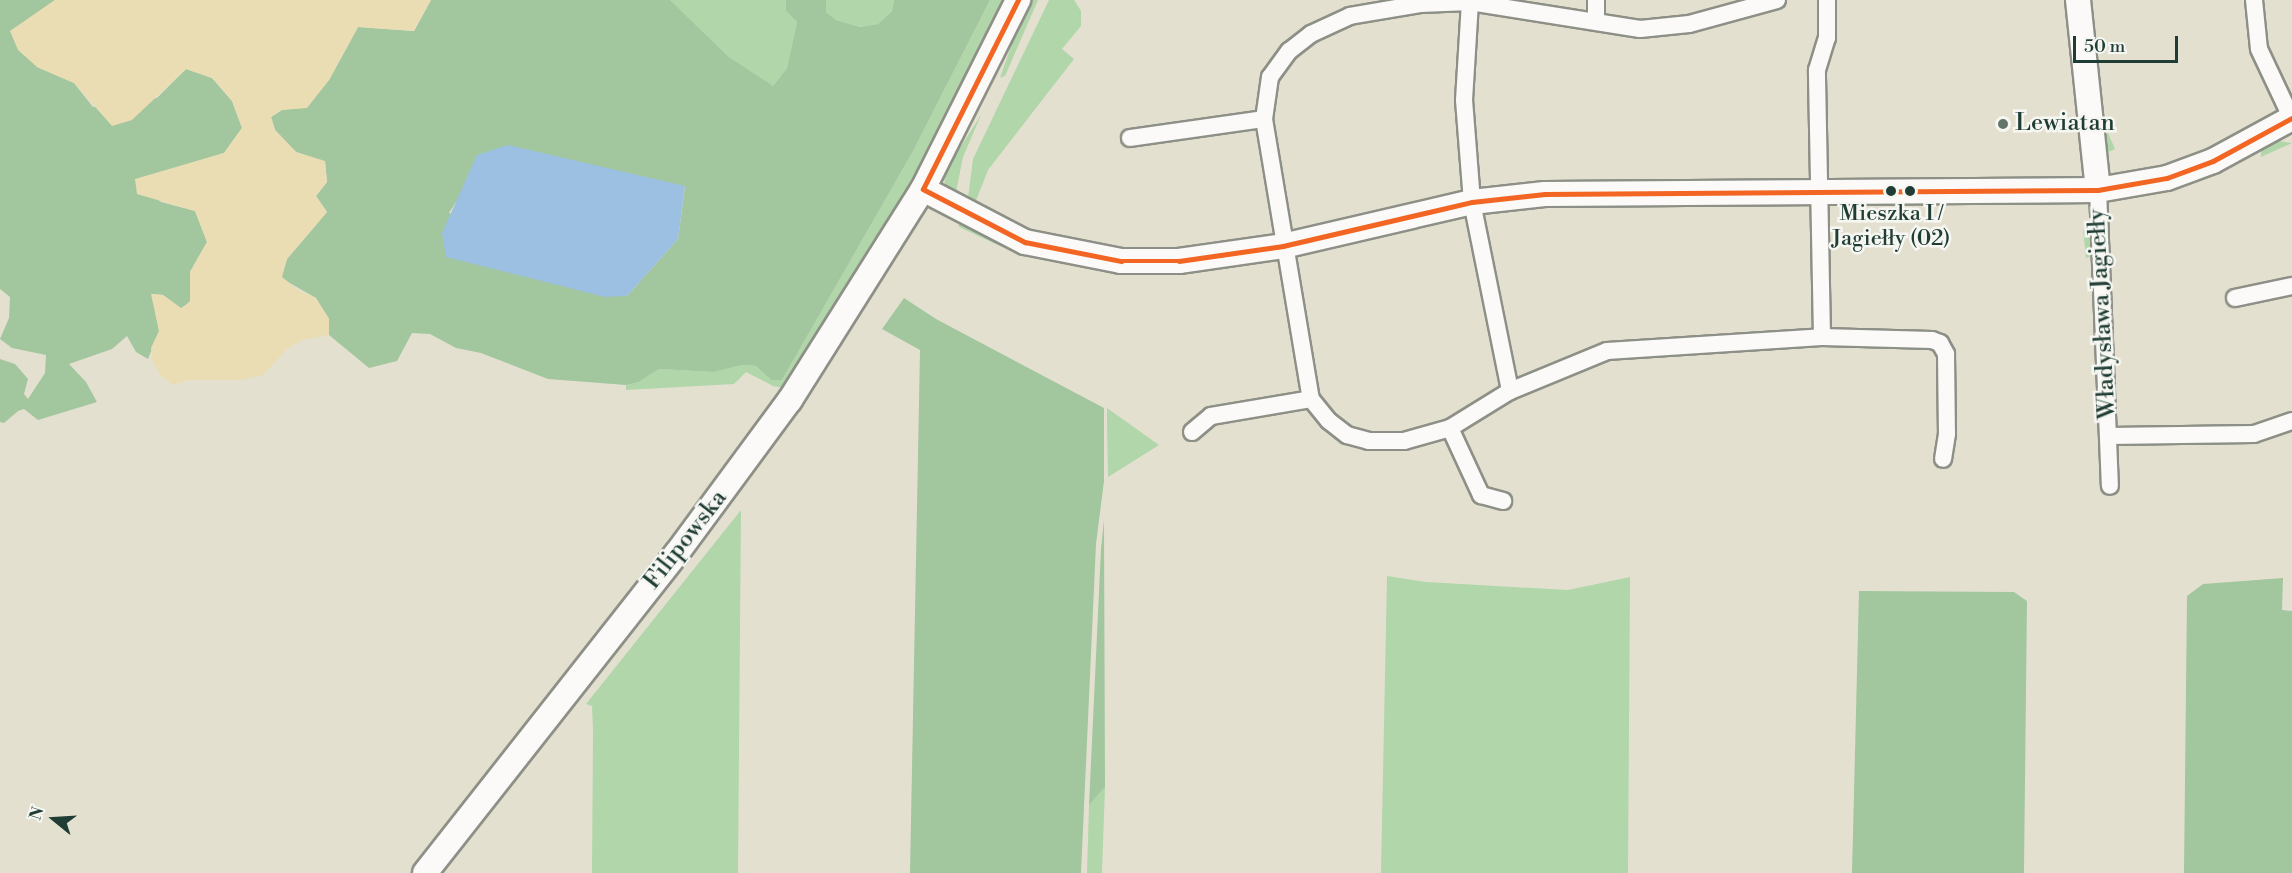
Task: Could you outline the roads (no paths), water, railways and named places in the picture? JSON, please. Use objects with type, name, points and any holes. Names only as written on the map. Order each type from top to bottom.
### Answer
[{"type":"street","name":"Filipowska","points":[[425,873],[754,451],[856,299],[923,189],[1018,0]]},
{"type":"street","points":[[1596,0],[1596,20]]},
{"type":"street","points":[[1777,0],[1743,4],[1689,24],[1640,29],[1596,20],[1470,3],[1420,4],[1350,16],[1311,34],[1280,60],[1270,77],[1264,119],[1283,246],[1311,399],[1337,429],[1369,441],[1404,441],[1450,428],[1510,391],[1607,351],[1822,337],[1940,343],[1946,354],[1947,434],[1943,459]]},
{"type":"street","points":[[1822,337],[1817,70],[1827,38],[1827,0]]},
{"type":"street","name":"Władysława Jagiełły","points":[[2078,0],[2098,190],[2110,486]]},
{"type":"street","points":[[923,189],[1025,242],[1087,256],[1159,262],[1283,246],[1472,202],[1545,194],[2098,190],[2167,178],[2213,162],[2292,118],[2259,49],[2254,0]]},
{"type":"street","points":[[1470,3],[1464,100],[1472,202],[1510,391]]},
{"type":"street","points":[[1130,138],[1264,119]]},
{"type":"street","points":[[2235,298],[2292,286]]},
{"type":"street","points":[[1192,432],[1210,416],[1311,399]]},
{"type":"street","points":[[2109,436],[2254,434],[2292,421]]},
{"type":"street","points":[[1450,428],[1481,495],[1503,501]]},
{"type":"water","points":[[508,145],[685,186],[678,239],[627,296],[605,297],[446,257],[442,233],[477,155]]},
{"type":"place","name":"Lewiatan","points":[[2003,124]]},
{"type":"place","name":"Mieszka I / Jagiełły (02)","points":[[1891,191]]}]
